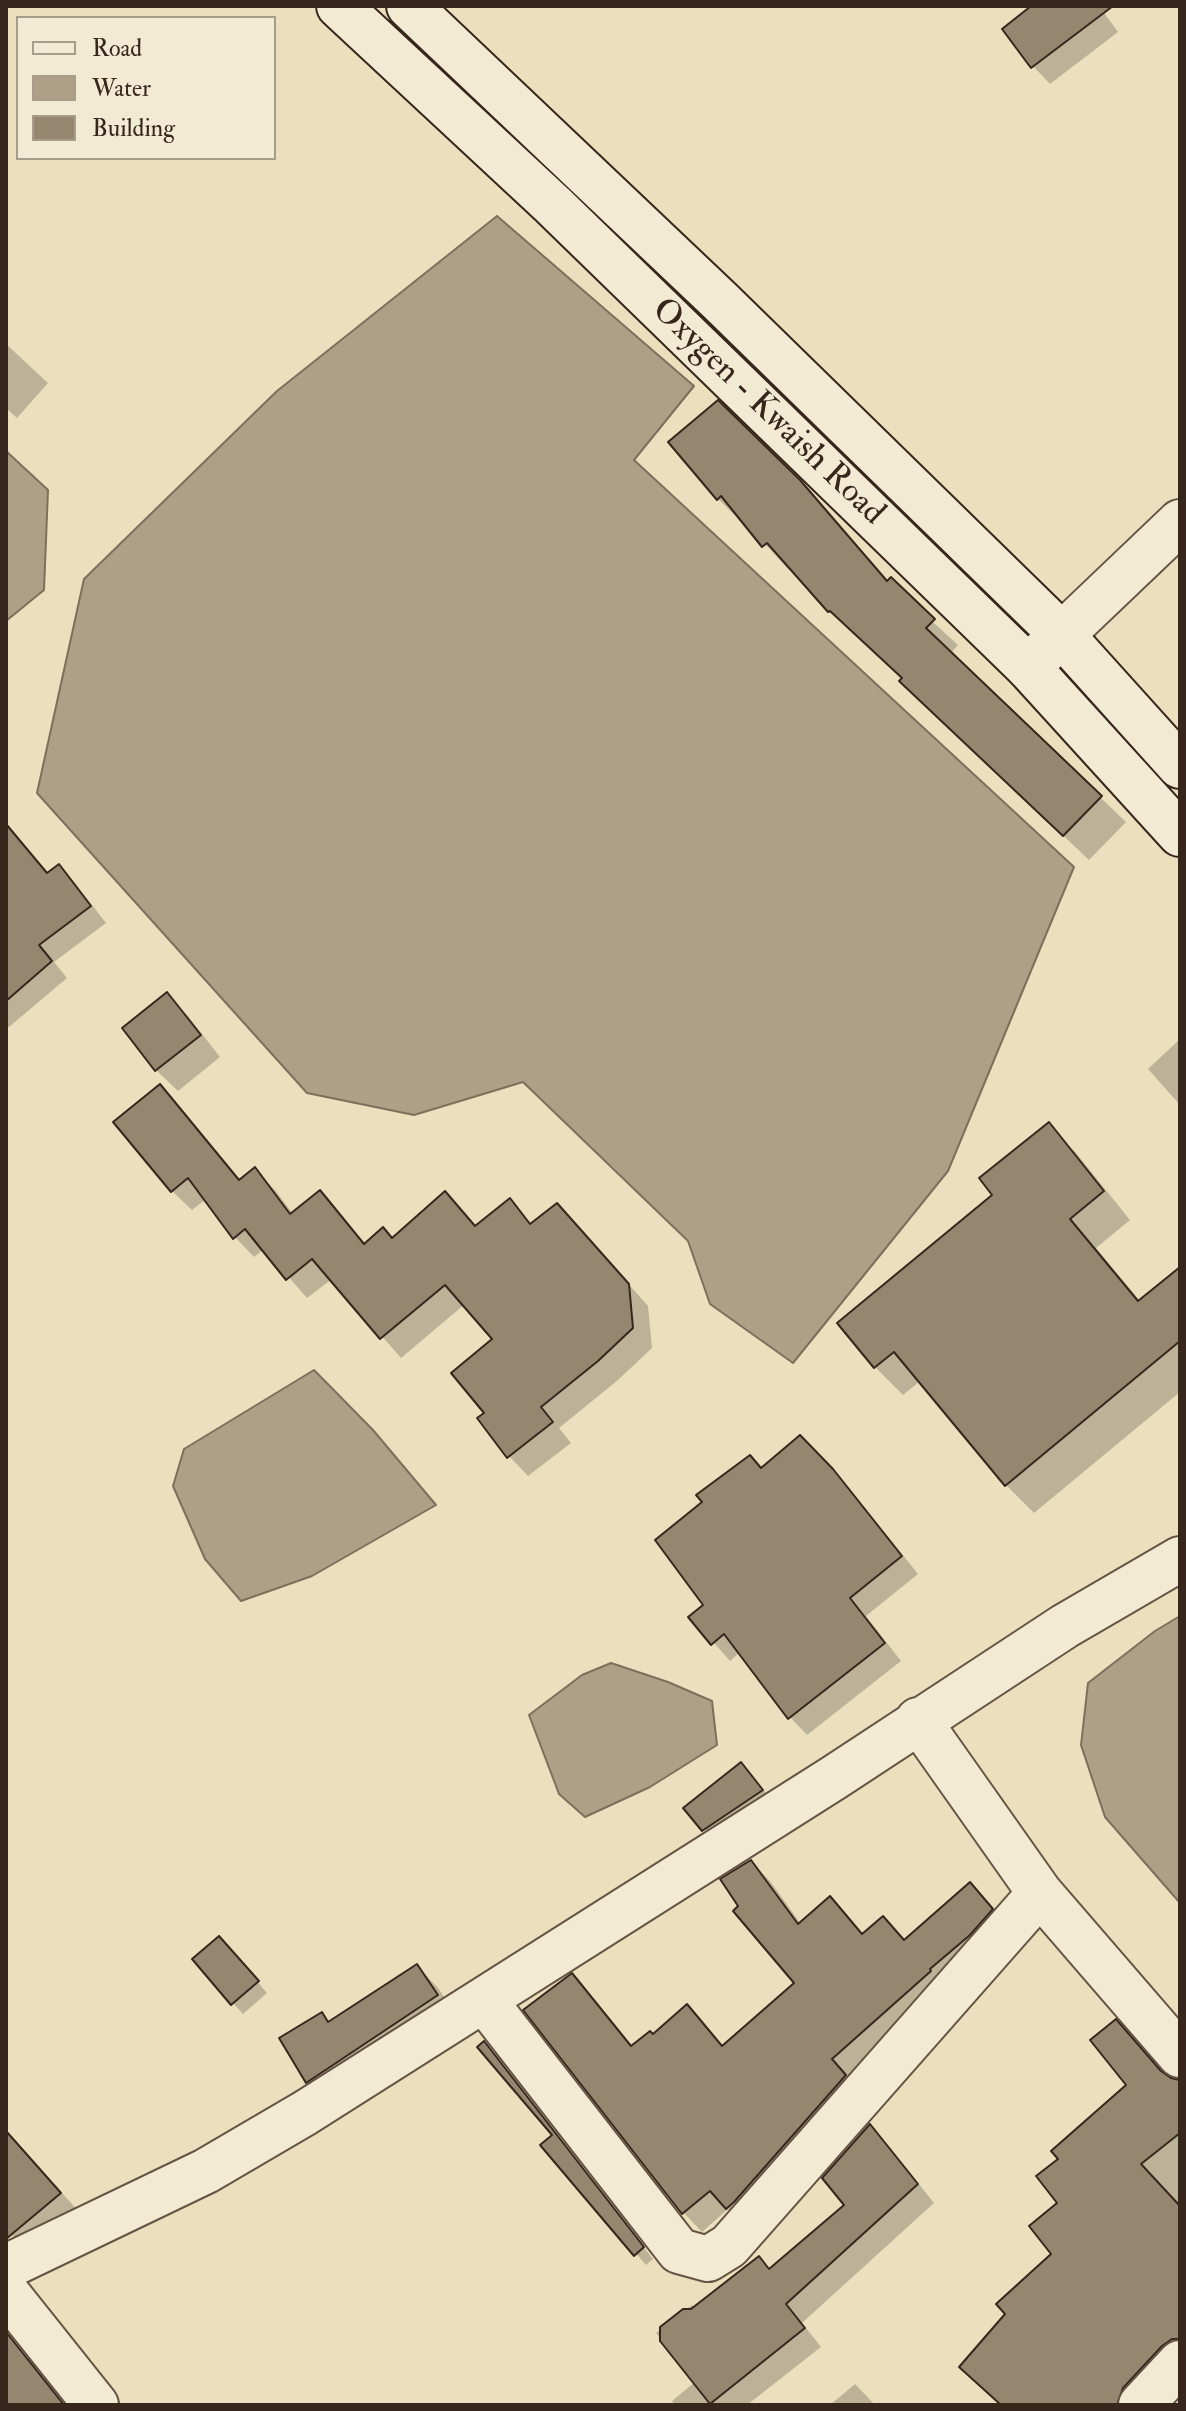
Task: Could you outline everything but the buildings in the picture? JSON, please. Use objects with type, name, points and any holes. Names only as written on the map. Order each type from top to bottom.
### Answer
[{"type":"street","name":"Oxygen - Kwaish Road","points":[[339,6],[553,205],[1028,667],[1180,834]]},
{"type":"street","name":"Oxygen - Kwaish Road","points":[[409,6],[720,301],[1062,635],[1180,766]]},
{"type":"street","points":[[1028,667],[1180,522]]},
{"type":"street","points":[[6,2267],[206,2171],[305,2113],[835,1777],[1065,1626],[1180,1559]]},
{"type":"street","points":[[918,1720],[1040,1893],[1180,2055]]},
{"type":"street","points":[[484,2000],[679,2251],[708,2259],[729,2246],[1040,1893]]},
{"type":"street","points":[[6,2292],[96,2405]]},
{"type":"street","points":[[1141,2405],[1180,2363]]},
{"type":"water","points":[[497,216],[694,386],[634,460],[1074,867],[948,1171],[793,1363],[710,1304],[688,1241],[523,1082],[414,1115],[307,1093],[37,793],[84,579],[277,391]]},
{"type":"water","points":[[6,451],[48,490],[44,590],[6,621]]},
{"type":"water","points":[[314,1370],[373,1430],[436,1505],[312,1576],[241,1601],[205,1559],[173,1486],[184,1449]]},
{"type":"water","points":[[1180,1616],[1180,1903],[1105,1817],[1081,1745],[1088,1683],[1155,1631]]},
{"type":"water","points":[[611,1663],[712,1701],[717,1745],[650,1787],[585,1817],[559,1794],[529,1715],[582,1675]]}]
